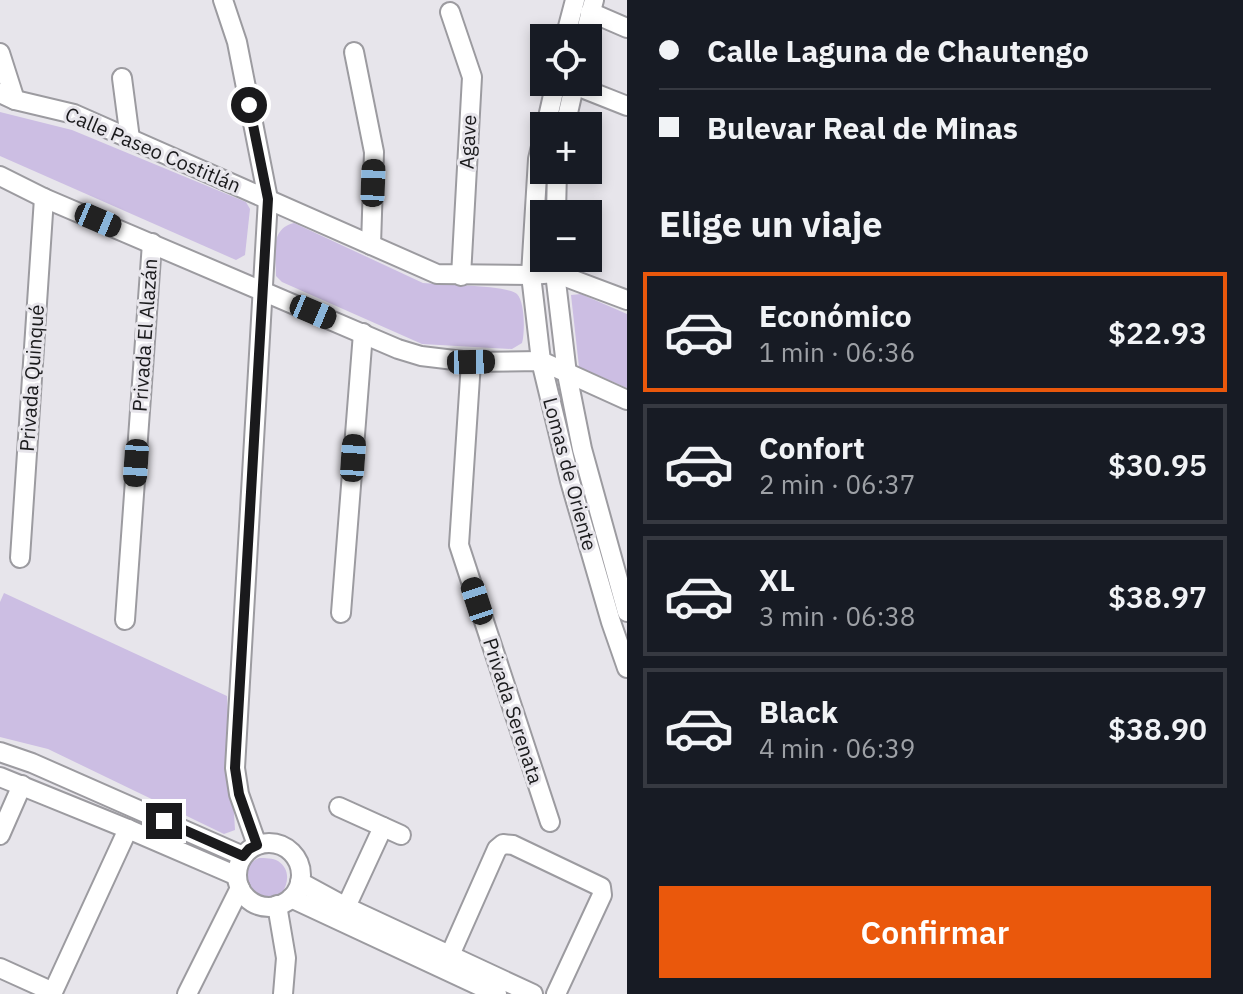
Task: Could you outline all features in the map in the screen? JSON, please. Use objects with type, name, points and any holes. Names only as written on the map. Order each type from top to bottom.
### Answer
[{"type":"street","points":[[223,0],[237,42],[268,199],[235,768],[250,850],[238,865],[238,882],[244,896],[259,905],[289,895],[346,907],[533,994]]},
{"type":"street","points":[[569,24],[575,0]]},
{"type":"street","points":[[592,6],[627,28]]},
{"type":"street","name":"Agave","points":[[450,12],[472,77],[461,276]]},
{"type":"street","points":[[354,52],[374,152],[371,245]]},
{"type":"street","points":[[0,53],[7,97]]},
{"type":"street","points":[[122,78],[130,139]]},
{"type":"street","points":[[601,96],[627,106]]},
{"type":"street","name":"Calle Paseo Costitlán","points":[[7,97],[74,114],[437,274],[531,275],[539,272]]},
{"type":"street","points":[[0,176],[44,198],[398,349],[421,356],[471,362],[541,361],[627,400]]},
{"type":"street","name":"Lomas de Oriente","points":[[536,184],[531,275],[541,361],[570,481],[627,668]]},
{"type":"street","name":"Privada Quinqué","points":[[20,558],[44,198]]},
{"type":"street","name":"Privada El Alazán","points":[[125,620],[152,243]]},
{"type":"street","name":"Lomas de Oriente","points":[[556,272],[567,374],[582,449],[627,612]]},
{"type":"street","points":[[568,272],[627,300]]},
{"type":"street","points":[[341,613],[363,333]]},
{"type":"street","name":"Privada Serenata","points":[[471,362],[459,545],[550,822]]},
{"type":"street","points":[[0,752],[250,850],[275,844],[285,847],[298,862],[300,872],[289,895],[283,994]]},
{"type":"street","points":[[0,777],[128,829],[238,882]]},
{"type":"street","points":[[0,835],[22,785]]},
{"type":"street","points":[[339,807],[392,831],[346,907]]},
{"type":"street","points":[[0,968],[52,993],[128,829]]},
{"type":"street","points":[[450,955],[497,849],[503,844],[513,845],[601,887],[602,895],[556,994]]},
{"type":"street","points":[[187,994],[238,882]]},
{"type":"street","points":[[289,895],[497,994]]},
{"type":"shaded area","points":[[0,112],[72,130],[246,202],[250,209],[245,255],[236,260],[0,156]]},
{"type":"shaded area","points":[[294,223],[423,283],[488,287],[517,294],[523,310],[522,343],[512,349],[422,344],[282,282],[276,276],[277,237],[286,226]]},
{"type":"shaded area","points":[[581,294],[627,314],[627,388],[579,367],[571,295]]},
{"type":"shaded area","points":[[4,593],[227,696],[235,830],[224,834],[48,749],[0,737],[0,602]]},
{"type":"shaded area","points":[[259,858],[278,861],[286,872],[284,890],[271,905],[254,900],[243,889],[245,870]]},
{"type":"route","points":[[164,821],[243,856],[257,845],[239,794],[235,768],[268,199],[249,105]]}]
